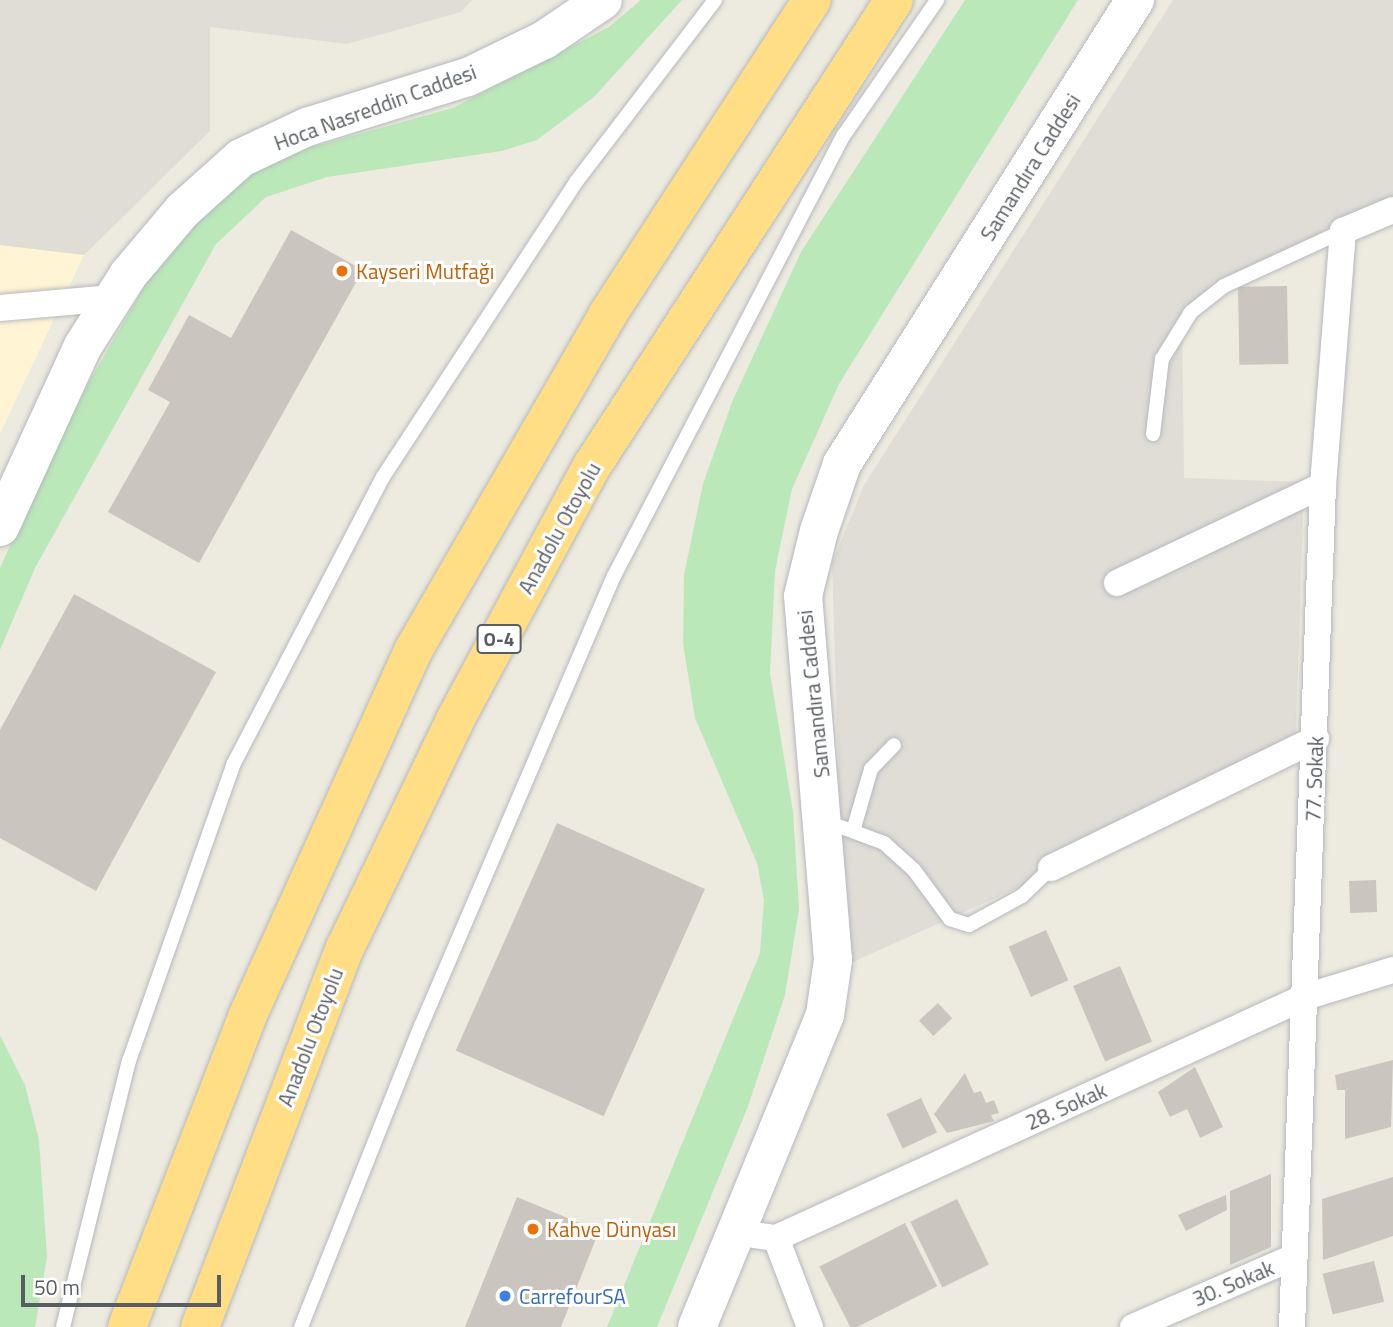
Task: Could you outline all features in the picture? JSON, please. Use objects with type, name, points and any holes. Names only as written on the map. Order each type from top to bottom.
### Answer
[{"type":"highway","points":[[127,1327],[247,1017],[414,649],[601,325],[812,0]]},
{"type":"highway","name":"Anadolu Otoyolu","points":[[200,1327],[345,948],[455,720],[592,466],[894,0]]},
{"type":"main road","name":"Hoca Nasreddin Caddesi","points":[[0,527],[83,346],[113,298],[183,210],[241,158],[307,127],[468,77],[544,40],[603,0]]},
{"type":"main road","name":"Samandıra Caddesi","points":[[697,1327],[758,1236],[825,1015],[832,960],[839,826],[803,596],[842,464],[1135,0]]},
{"type":"street","points":[[1343,231],[1393,210]]},
{"type":"street","name":"77. Sokak","points":[[1292,1327],[1316,739],[1323,485],[1343,231]]},
{"type":"street","points":[[0,308],[113,298]]},
{"type":"street","points":[[1117,583],[1323,485]]},
{"type":"street","points":[[1051,868],[1316,739]]},
{"type":"street","name":"28. Sokak","points":[[758,1236],[1305,997],[1393,970]]},
{"type":"street","points":[[758,1236],[810,1327]]},
{"type":"street","name":"30. Sokak","points":[[1132,1327],[1294,1256]]},
{"type":"lane","points":[[62,1327],[129,1061],[234,764],[383,477],[576,183],[715,0]]},
{"type":"lane","points":[[301,1327],[431,1001],[614,576],[844,135],[937,0]]},
{"type":"lane","points":[[1153,434],[1162,359],[1191,312],[1224,286],[1343,231]]},
{"type":"lane","points":[[894,745],[871,769],[839,826],[899,854],[950,919],[969,925],[1021,896],[1051,868]]},
{"type":"shaded area","points":[[0,0],[472,0],[461,12],[347,44],[210,27],[210,131],[84,255],[0,245]]},
{"type":"shaded area","points":[[1173,0],[1393,0],[1393,212],[1182,309],[1184,478],[1304,482],[1295,763],[844,966],[832,563],[864,485]]},
{"type":"shaded area","points":[[0,245],[84,255],[0,434]]},
{"type":"green space","points":[[641,0],[682,0],[594,97],[537,140],[502,151],[327,177],[266,197],[216,244],[35,568],[0,650],[0,568],[63,427],[169,244],[236,185],[283,155],[453,108],[609,27]]},
{"type":"green space","points":[[965,0],[1078,0],[839,384],[792,489],[775,571],[770,673],[793,812],[799,909],[785,995],[747,1109],[657,1327],[607,1327],[760,953],[764,900],[757,863],[695,718],[683,643],[684,575],[703,484],[732,402],[801,252]]},
{"type":"green space","points":[[0,1035],[25,1085],[39,1140],[47,1257],[35,1327],[0,1327]]},
{"type":"building","points":[[291,230],[363,270],[199,563],[108,512],[170,402],[148,390],[189,315],[231,338]]},
{"type":"building","points":[[1287,286],[1288,364],[1239,365],[1238,287]]},
{"type":"building","points":[[74,594],[216,672],[96,891],[0,838],[0,730]]},
{"type":"building","points":[[557,823],[705,889],[604,1116],[456,1050]]},
{"type":"building","points":[[1376,880],[1377,912],[1350,913],[1349,881]]},
{"type":"building","points":[[1046,930],[1068,980],[1031,997],[1009,947]]},
{"type":"building","points":[[1120,966],[1152,1041],[1105,1061],[1073,986]]},
{"type":"building","points":[[938,1003],[952,1018],[933,1036],[919,1021]]},
{"type":"building","points":[[1393,1060],[1391,1127],[1345,1139],[1345,1090],[1337,1090],[1335,1075]]},
{"type":"building","points":[[1195,1067],[1223,1127],[1200,1138],[1187,1109],[1170,1117],[1158,1092]]},
{"type":"building","points":[[965,1073],[974,1093],[981,1091],[986,1103],[994,1100],[999,1113],[991,1115],[994,1121],[947,1133],[934,1114]]},
{"type":"building","points":[[921,1098],[937,1132],[903,1148],[887,1114]]},
{"type":"building","points":[[1271,1174],[1271,1247],[1230,1265],[1230,1191]]},
{"type":"building","points":[[1393,1177],[1393,1236],[1323,1260],[1322,1199]]},
{"type":"building","points":[[1226,1195],[1227,1210],[1186,1231],[1178,1215]]},
{"type":"building","points":[[517,1197],[599,1231],[561,1327],[465,1327]]},
{"type":"building","points":[[957,1199],[989,1265],[942,1287],[910,1222]]},
{"type":"building","points":[[905,1223],[937,1286],[857,1327],[850,1327],[819,1267]]},
{"type":"building","points":[[1374,1261],[1384,1302],[1333,1315],[1323,1274]]},
{"type":"place","name":"Kayseri Mutfağı","points":[[342,271]]},
{"type":"place","name":"Kahve Dünyası","points":[[533,1229]]},
{"type":"place","name":"CarrefourSA","points":[[505,1296]]}]
